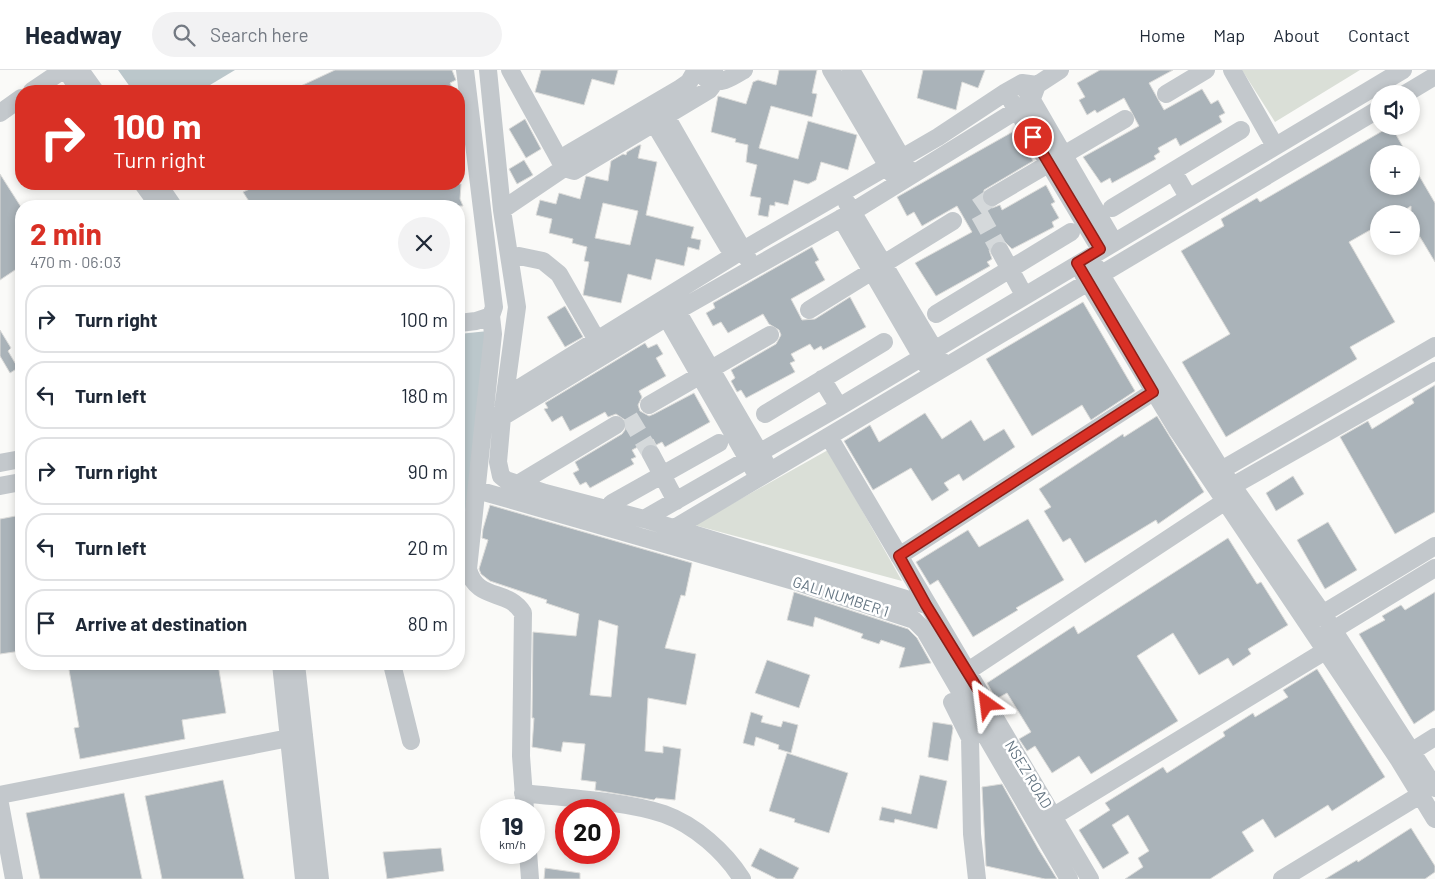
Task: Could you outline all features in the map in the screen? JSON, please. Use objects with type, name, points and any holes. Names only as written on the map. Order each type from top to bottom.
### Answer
[{"type":"street","points":[[41,85],[64,70],[75,85]]},
{"type":"street","points":[[80,70],[91,85]]},
{"type":"street","points":[[465,70],[493,299],[491,316],[493,334],[477,490],[465,582],[518,604],[523,613],[520,756],[524,799]]},
{"type":"street","points":[[488,70],[502,210],[517,307],[502,417],[498,470],[506,480],[644,519],[926,605]]},
{"type":"street","points":[[510,70],[564,168]]},
{"type":"street","points":[[655,112],[689,82],[695,73],[728,79],[744,70]]},
{"type":"street","points":[[831,70],[905,180]]},
{"type":"street","points":[[851,70],[894,161]]},
{"type":"street","points":[[601,347],[679,310],[905,180],[1060,70]]},
{"type":"street","points":[[1166,94],[1206,70]]},
{"type":"street","points":[[1232,70],[1275,146]]},
{"type":"street","points":[[644,519],[839,407],[1095,252],[1403,70]]},
{"type":"street","points":[[502,210],[564,168],[568,154],[655,112],[709,90],[714,76]]},
{"type":"street","points":[[1420,85],[1435,76]]},
{"type":"street","points":[[505,397],[551,377],[601,347],[684,286],[842,194],[894,161],[938,137],[1006,92],[1027,95]]},
{"type":"street","points":[[1027,95],[1095,252],[1096,279],[1153,392],[1215,474]]},
{"type":"street","points":[[0,113],[15,102]]},
{"type":"street","points":[[655,112],[748,271]]},
{"type":"street","points":[[673,529],[1370,114]]},
{"type":"street","points":[[992,198],[1125,119]]},
{"type":"street","points":[[1112,208],[1241,130]]},
{"type":"street","points":[[1173,171],[1188,198]]},
{"type":"street","points":[[1218,180],[1228,200]]},
{"type":"street","points":[[842,194],[847,215],[939,372]]},
{"type":"street","points":[[802,217],[811,235]]},
{"type":"street","points":[[809,310],[953,221]]},
{"type":"street","points":[[936,314],[1071,232]]},
{"type":"street","points":[[1000,251],[1024,295]]},
{"type":"street","points":[[519,256],[543,261],[559,274],[601,347]]},
{"type":"street","points":[[1096,279],[1215,474],[1225,494],[1321,645],[1405,756]]},
{"type":"street","points":[[684,286],[679,310],[704,372],[765,475]]},
{"type":"street","points":[[465,323],[476,322],[491,316]]},
{"type":"street","points":[[650,405],[770,335]]},
{"type":"street","points":[[765,414],[884,342]]},
{"type":"street","points":[[1215,474],[1435,346]]},
{"type":"street","points":[[968,672],[1225,494],[1435,371]]},
{"type":"street","points":[[502,417],[551,377]]},
{"type":"street","points":[[822,379],[839,407]]},
{"type":"street","points":[[899,556],[1153,392]]},
{"type":"street","points":[[518,484],[616,425]]},
{"type":"street","name":"NSEZ ROAD","points":[[829,437],[926,605],[968,672],[1090,879]]},
{"type":"street","points":[[612,504],[720,443]]},
{"type":"street","points":[[651,454],[676,501]]},
{"type":"street","points":[[0,463],[15,460]]},
{"type":"street","points":[[0,486],[15,483]]},
{"type":"street","name":"GALI NUMBER 1","points":[[477,490],[794,581],[914,620],[924,631],[1069,879]]},
{"type":"street","points":[[1225,494],[1334,630],[1405,756],[1427,791],[1435,819]]},
{"type":"street","points":[[1308,623],[1435,546]]},
{"type":"street","points":[[1054,816],[1321,645],[1334,630],[1435,568]]},
{"type":"street","points":[[282,670],[296,736],[320,879]]},
{"type":"street","points":[[296,670],[296,736],[304,879]]},
{"type":"street","points":[[393,670],[411,741]]},
{"type":"street","points":[[952,702],[970,738],[972,834],[977,879]]},
{"type":"street","points":[[0,795],[296,736]]},
{"type":"street","points":[[1405,756],[1435,737]]},
{"type":"street","points":[[1282,879],[1427,791]]},
{"type":"street","points":[[545,802],[614,804],[663,813],[696,832],[730,860],[742,879]]},
{"type":"street","points":[[0,804],[14,879]]},
{"type":"street","points":[[529,864],[530,879]]},
{"type":"shaded area","points":[[118,70],[235,70],[210,85],[129,85]]},
{"type":"shaded area","points":[[1242,70],[1360,70],[1275,122]]},
{"type":"shaded area","points":[[488,331],[465,516],[465,333]]},
{"type":"shaded area","points":[[828,450],[902,581],[694,525]]},
{"type":"building","points":[[335,70],[452,70],[456,80],[450,83],[451,85],[303,85]]},
{"type":"building","points":[[541,70],[618,70],[614,85],[592,79],[584,105],[535,92]]},
{"type":"building","points":[[779,70],[817,70],[812,93],[817,94],[812,117],[771,106],[759,148],[798,159],[808,121],[857,135],[848,170],[821,162],[816,180],[808,184],[794,180],[788,205],[775,202],[775,206],[770,205],[768,217],[758,215],[761,198],[750,196],[757,165],[746,162],[748,145],[735,142],[736,139],[711,132],[718,96],[746,104],[753,82],[758,80],[776,85]]},
{"type":"building","points":[[923,70],[985,70],[978,88],[962,82],[956,110],[917,98]]},
{"type":"building","points":[[1100,70],[1173,70],[1149,83],[1164,110],[1202,89],[1211,104],[1218,100],[1225,113],[1219,116],[1222,122],[1180,146],[1176,138],[1158,148],[1160,152],[1154,156],[1156,159],[1112,183],[1110,178],[1101,183],[1083,157],[1139,126],[1124,98],[1097,113],[1095,110],[1087,115],[1079,100],[1085,97],[1077,83]]},
{"type":"building","points":[[525,119],[541,149],[526,158],[509,129]]},
{"type":"building","points":[[1016,130],[1033,161],[984,190],[983,202],[992,208],[1000,205],[1002,210],[1046,185],[1055,202],[1051,204],[1059,218],[1052,222],[1054,227],[1012,249],[1005,242],[995,242],[989,250],[992,259],[987,262],[990,266],[936,296],[915,263],[972,232],[957,206],[922,226],[914,212],[907,216],[897,197]]},
{"type":"building","points":[[1375,135],[1396,135],[1402,145],[1370,145],[1370,195],[1420,195],[1420,177],[1435,203],[1435,262],[1420,237],[1420,205],[1370,205],[1370,230],[1349,242],[1395,322],[1350,347],[1357,359],[1226,437],[1182,362],[1230,334],[1181,251],[1224,226],[1221,219],[1257,198],[1260,202]]},
{"type":"building","points":[[641,145],[638,158],[657,162],[646,215],[694,227],[691,238],[701,240],[699,250],[688,247],[684,266],[656,259],[651,280],[628,274],[621,303],[583,295],[589,262],[584,261],[587,247],[572,243],[573,239],[549,233],[552,219],[536,215],[540,200],[556,204],[559,193],[580,199],[586,176],[608,181],[611,161],[623,154],[626,155],[627,152]],"holes":[[[603,203],[638,211],[630,245],[595,238]]]},
{"type":"building","points":[[524,160],[533,175],[517,184],[509,169]]},
{"type":"building","points":[[0,174],[17,200],[15,200],[15,270],[0,280]]},
{"type":"building","points":[[248,190],[461,190],[460,200],[248,200],[243,192]]},
{"type":"building","points":[[812,247],[819,260],[815,262],[825,280],[791,299],[802,320],[815,319],[850,297],[866,327],[823,350],[821,346],[814,350],[810,344],[791,354],[795,361],[790,363],[795,372],[746,398],[741,390],[737,392],[731,381],[735,378],[731,370],[776,344],[781,335],[779,330],[769,324],[763,314],[728,333],[721,322],[713,326],[706,313],[715,308],[713,303]]},
{"type":"building","points":[[1083,302],[1135,391],[1091,420],[1082,405],[1032,436],[986,359]]},
{"type":"building","points":[[565,306],[583,337],[565,347],[547,317]]},
{"type":"building","points":[[0,330],[11,348],[8,351],[15,363],[15,370],[10,373],[0,356]]},
{"type":"building","points":[[645,343],[648,348],[657,344],[663,354],[656,358],[666,376],[639,391],[642,397],[638,405],[640,411],[649,416],[694,393],[710,422],[665,447],[662,442],[656,445],[653,439],[632,450],[636,457],[631,459],[634,464],[590,488],[586,482],[580,485],[573,473],[579,470],[575,462],[622,434],[625,430],[625,420],[616,414],[608,417],[605,412],[570,431],[562,416],[552,422],[544,409],[548,408],[545,403]]},
{"type":"building","points":[[1435,385],[1435,512],[1395,534],[1340,437],[1368,421],[1372,429],[1414,403],[1412,399]]},
{"type":"building","points":[[925,413],[942,439],[971,420],[984,441],[1004,429],[1015,447],[963,481],[959,474],[944,483],[949,490],[932,501],[911,468],[873,490],[844,441],[870,425],[879,442]]},
{"type":"building","points":[[1157,416],[1204,492],[1158,524],[1156,520],[1085,563],[1070,538],[1063,542],[1044,511],[1051,507],[1039,489],[1123,434],[1124,437]]},
{"type":"building","points":[[1293,476],[1304,494],[1276,511],[1266,493]]},
{"type":"building","points":[[490,505],[692,563],[685,596],[681,595],[665,648],[696,654],[686,705],[648,698],[645,751],[663,753],[663,746],[681,749],[675,800],[656,798],[654,800],[595,790],[596,782],[581,780],[585,744],[563,742],[561,752],[532,747],[534,718],[532,718],[533,632],[576,636],[579,614],[546,603],[547,600],[490,581],[481,574],[479,569],[488,540],[482,538]],"holes":[[[599,620],[618,626],[611,697],[590,695]]]},
{"type":"building","points":[[15,516],[15,652],[0,654],[0,519]]},
{"type":"building","points":[[1028,519],[1064,580],[1016,608],[1018,610],[973,637],[938,580],[930,585],[916,562],[968,530],[979,547]]},
{"type":"building","points":[[1328,522],[1357,570],[1325,589],[1297,540]]},
{"type":"building","points":[[1228,538],[1257,584],[1261,582],[1288,625],[1248,649],[1251,654],[1233,666],[1228,658],[1199,675],[1173,633],[1137,656],[1178,721],[1091,774],[1079,756],[1052,773],[1035,746],[1027,751],[1019,739],[1031,732],[1007,693],[996,699],[987,683],[1074,626],[1078,634]]},
{"type":"building","points":[[794,592],[908,629],[917,638],[931,663],[899,668],[905,648],[881,640],[879,644],[861,638],[863,634],[815,617],[813,627],[787,620]]},
{"type":"building","points":[[1435,592],[1435,710],[1414,724],[1359,634],[1385,620],[1382,616],[1401,605],[1405,610]]},
{"type":"building","points":[[767,660],[810,675],[799,708],[755,693]]},
{"type":"building","points":[[1317,669],[1385,777],[1332,811],[1328,805],[1275,838],[1263,819],[1242,832],[1254,851],[1210,879],[1125,879],[1143,867],[1138,858],[1149,851],[1128,815],[1112,825],[1129,853],[1103,869],[1079,830],[1110,810],[1105,803],[1163,767],[1167,773],[1225,736],[1223,732],[1253,713],[1255,717],[1288,697],[1283,690]]},
{"type":"building","points":[[69,670],[219,670],[226,713],[182,720],[185,739],[80,759],[74,728],[79,727]]},
{"type":"building","points":[[751,712],[763,716],[761,722],[781,727],[783,721],[798,725],[791,753],[778,749],[779,745],[756,737],[754,746],[743,743]]},
{"type":"building","points":[[933,722],[952,725],[948,761],[928,757]]},
{"type":"building","points":[[787,753],[848,773],[829,833],[794,822],[795,819],[769,811]]},
{"type":"building","points":[[920,775],[947,781],[937,829],[895,819],[894,823],[879,820],[882,807],[911,814]]},
{"type":"building","points":[[223,780],[244,879],[162,879],[145,796]]},
{"type":"building","points":[[1002,784],[1057,879],[1045,879],[986,866],[982,787]]},
{"type":"building","points":[[124,793],[142,879],[40,879],[26,813]]},
{"type":"building","points":[[1411,828],[1435,866],[1435,872],[1425,879],[1325,879],[1357,860],[1358,862]]},
{"type":"building","points":[[441,848],[444,871],[387,879],[383,852]]},
{"type":"building","points":[[760,848],[799,868],[793,879],[777,879],[751,866]]},
{"type":"building","points":[[545,868],[580,873],[580,879],[544,879]]},
{"type":"tunnel","points":[[992,197],[976,208],[1000,251]]},
{"type":"tunnel","points":[[629,417],[651,454]]},
{"type":"route","points":[[987,704],[926,605],[899,556],[1153,392],[1077,263],[1100,249],[1033,137]]}]
